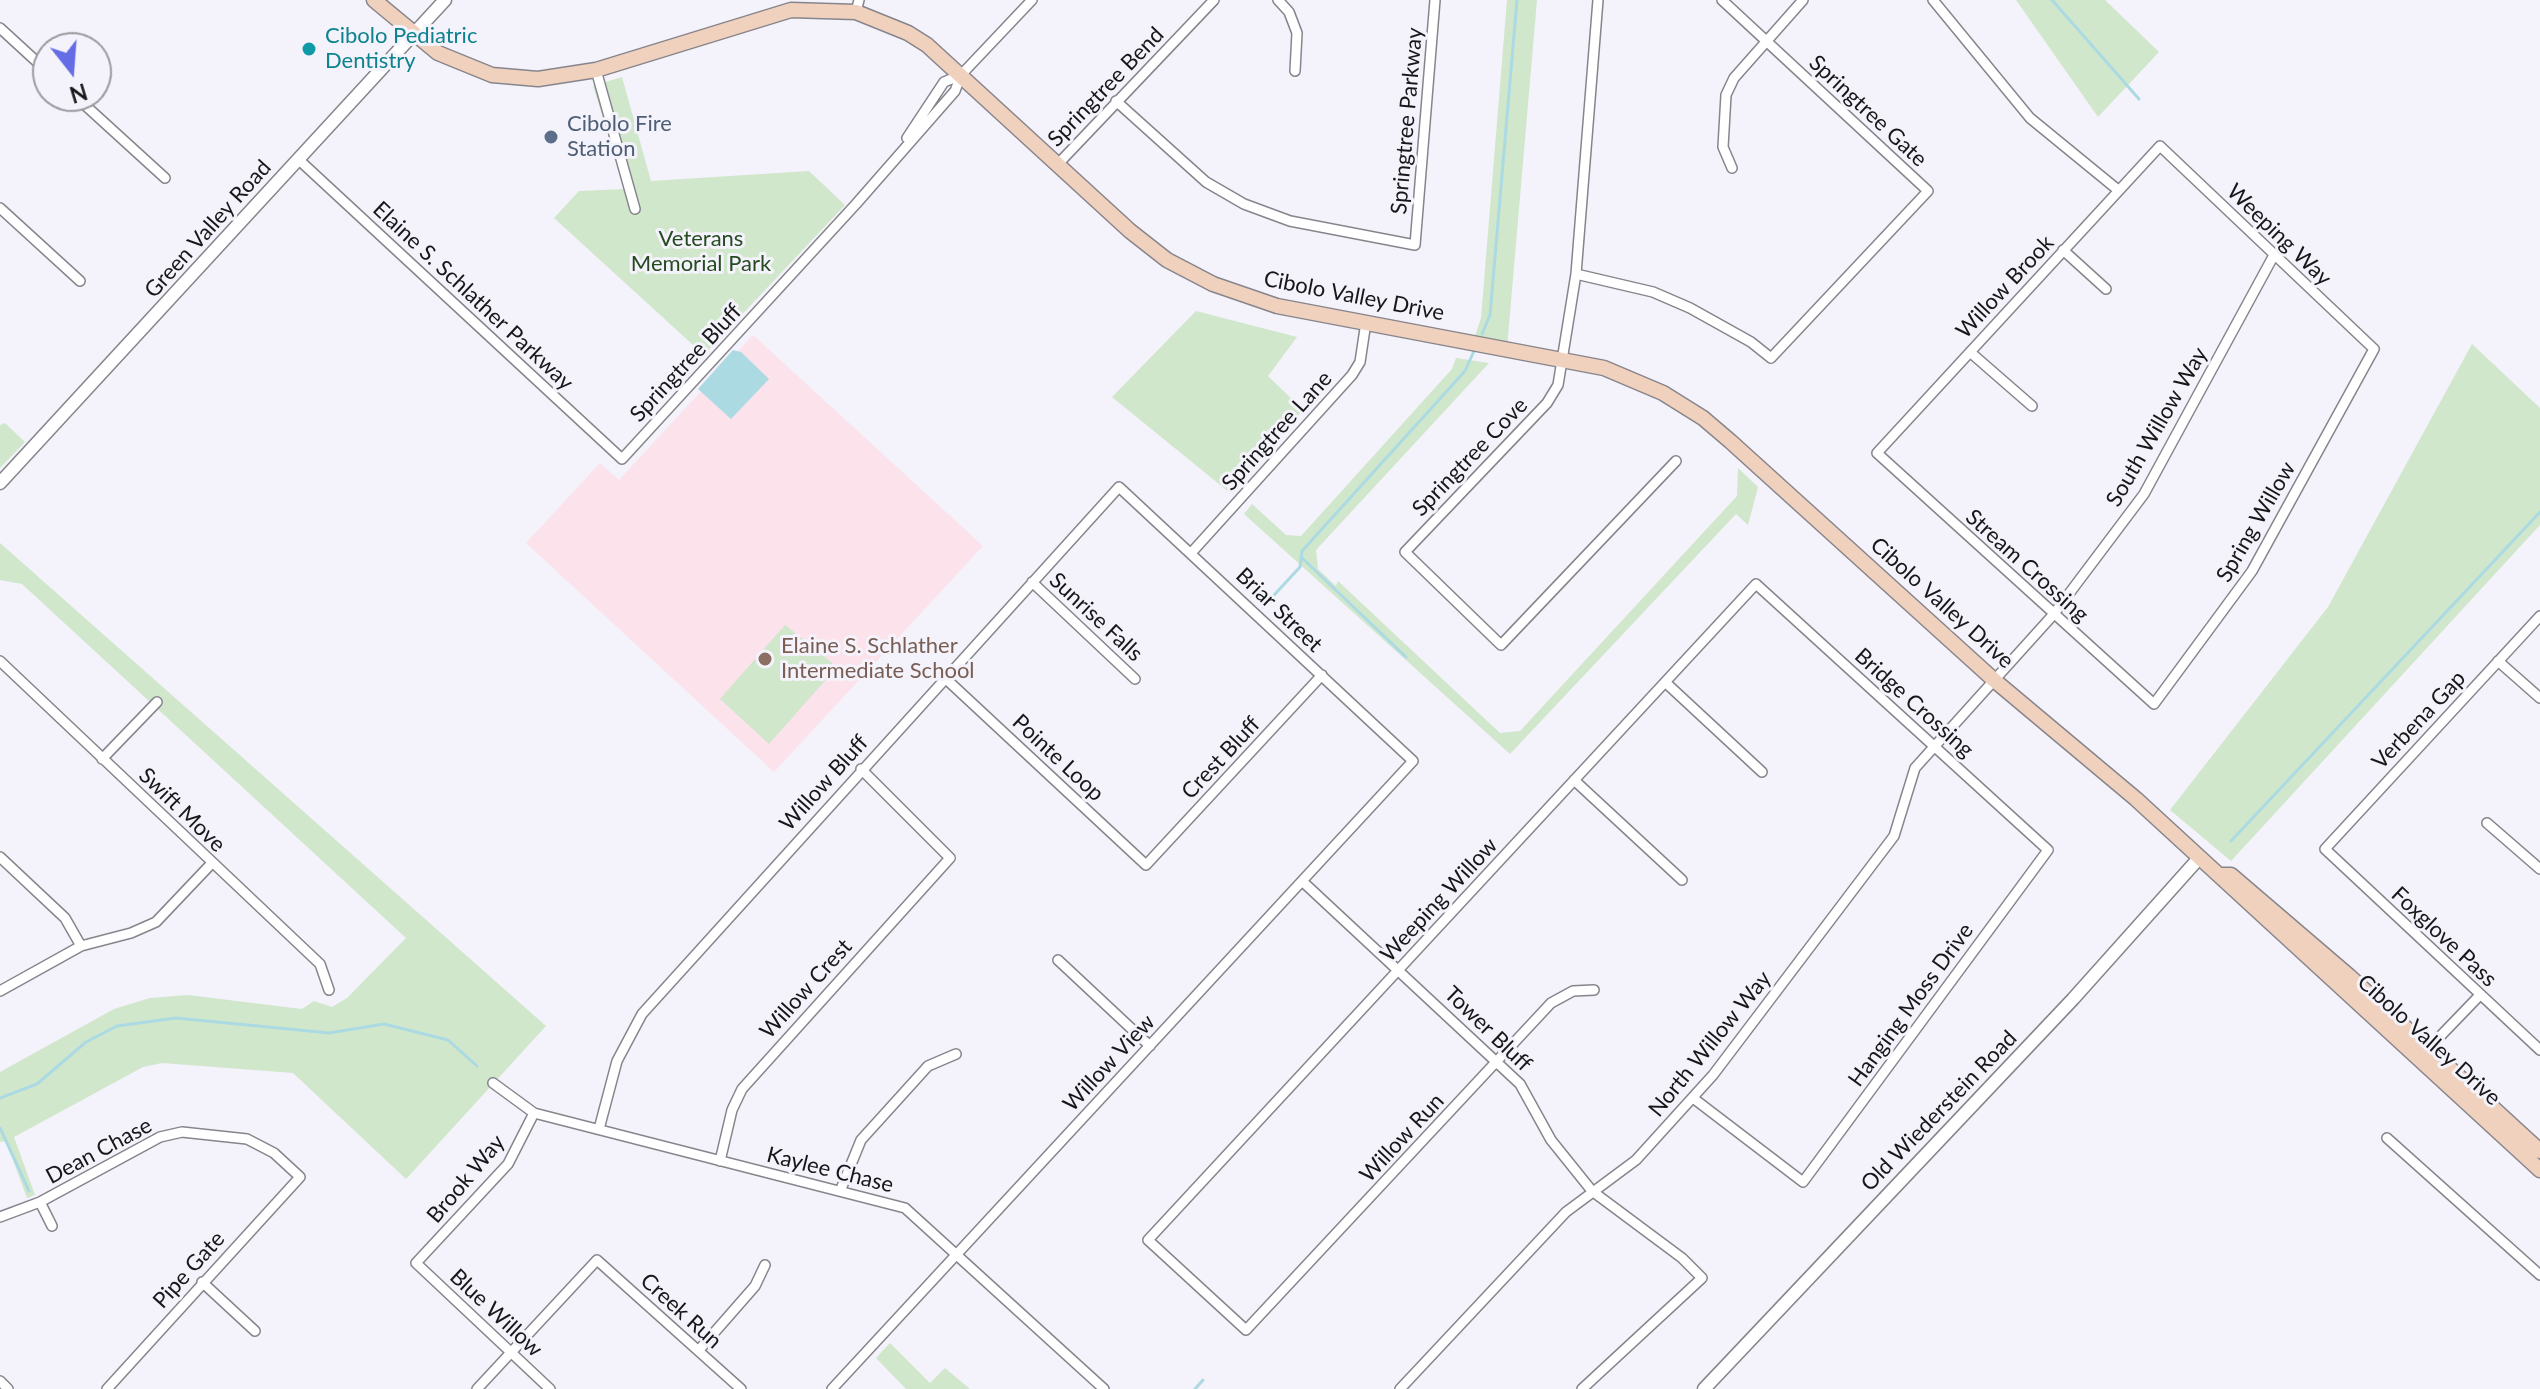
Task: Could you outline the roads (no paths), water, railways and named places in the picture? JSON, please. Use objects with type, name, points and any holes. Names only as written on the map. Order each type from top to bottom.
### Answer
[{"type":"main road","name":"Cibolo Valley Drive","points":[[374,0],[438,53],[492,75],[538,79],[596,70],[791,10],[858,6],[908,33],[961,75],[1130,231],[1190,273],[1253,299],[1565,359],[1635,380],[1703,418],[1994,680],[2222,875],[2225,883],[2422,1055],[2540,1151]]},
{"type":"main road","name":"Cibolo Valley Drive","points":[[2422,1055],[2540,1170]]},
{"type":"street","name":"Green Valley Road","points":[[0,483],[445,0]]},
{"type":"street","name":"Springtree Bluff","points":[[622,459],[856,204],[903,147],[944,82],[961,75],[1032,0]]},
{"type":"street","name":"Springtree Bend","points":[[1058,164],[1214,0]]},
{"type":"street","points":[[1278,0],[1289,12],[1297,33],[1295,71]]},
{"type":"street","name":"Springtree Parkway","points":[[1116,101],[1206,182],[1244,204],[1290,221],[1415,245],[1435,0]]},
{"type":"street","name":"Springtree Cove","points":[[1598,0],[1576,274],[1565,359],[1558,385],[1547,403],[1405,552],[1501,645],[1676,461]]},
{"type":"street","name":"Springtree Gate","points":[[1576,274],[1616,281],[1678,303],[1721,324],[1771,358],[1928,191],[1722,0]]},
{"type":"street","points":[[1732,168],[1723,147],[1726,95],[1734,78],[1803,0]]},
{"type":"street","points":[[1933,0],[2030,118],[2118,190]]},
{"type":"street","points":[[0,28],[32,57]]},
{"type":"street","points":[[596,70],[635,209]]},
{"type":"street","points":[[93,112],[165,178]]},
{"type":"street","name":"Willow Brook","points":[[1877,453],[2160,146]]},
{"type":"street","name":"Weeping Way","points":[[2160,146],[2374,349]]},
{"type":"street","name":"Elaine S. Schlather Parkway","points":[[298,159],[622,459]]},
{"type":"street","points":[[0,208],[80,281]]},
{"type":"street","points":[[2063,250],[2106,289]]},
{"type":"street","name":"South Willow Way","points":[[1994,680],[2053,615],[2144,494],[2274,255]]},
{"type":"street","name":"Springtree Lane","points":[[1192,552],[1352,375],[1360,362],[1366,322]]},
{"type":"street","name":"Spring Willow","points":[[2154,704],[2252,571],[2374,349]]},
{"type":"street","points":[[1970,352],[2032,406]]},
{"type":"street","name":"Stream Crossing","points":[[1877,453],[2154,704]]},
{"type":"street","name":"Briar Street","points":[[1119,487],[1413,761]]},
{"type":"street","name":"Willow Bluff","points":[[599,1129],[617,1061],[642,1014],[1119,487]]},
{"type":"street","name":"Sunrise Falls","points":[[1032,582],[1135,679]]},
{"type":"street","name":"Weeping Willow","points":[[1246,1330],[1148,1240],[1756,584]]},
{"type":"street","name":"Bridge Crossing","points":[[1756,584],[2048,850]]},
{"type":"street","name":"Verbena Gap","points":[[2325,849],[2540,616]]},
{"type":"street","name":"Swift Move","points":[[0,661],[320,964],[329,990]]},
{"type":"street","points":[[2498,661],[2540,698]]},
{"type":"street","name":"Crest Bluff","points":[[1146,865],[1322,675]]},
{"type":"street","name":"Pointe Loop","points":[[945,678],[1146,865]]},
{"type":"street","name":"North Willow Way","points":[[1400,1389],[1566,1212],[1636,1160],[1693,1098],[1894,836],[1904,812],[1910,778],[1934,746],[1994,680]]},
{"type":"street","points":[[1665,682],[1762,772]]},
{"type":"street","points":[[102,759],[157,702]]},
{"type":"street","name":"Willow View","points":[[832,1389],[1413,761]]},
{"type":"street","name":"Willow Crest","points":[[720,1161],[732,1110],[742,1089],[950,858],[861,769]]},
{"type":"street","points":[[1574,780],[1682,880]]},
{"type":"street","points":[[2487,823],[2540,869]]},
{"type":"street","name":"Foxglove Pass","points":[[2325,849],[2540,1050]]},
{"type":"street","name":"Hanging Moss Drive","points":[[1693,1098],[1803,1182],[2048,850]]},
{"type":"street","points":[[0,857],[65,918],[81,946]]},
{"type":"street","name":"Old Wiederstein Road","points":[[1704,1389],[2073,999],[2200,857]]},
{"type":"street","points":[[0,991],[81,946],[131,933],[156,922],[212,863]]},
{"type":"street","name":"Tower Bluff","points":[[1302,881],[1520,1084],[1551,1140],[1592,1191],[1682,1258],[1702,1278],[1582,1389]]},
{"type":"street","points":[[1058,960],[1150,1046]]},
{"type":"street","name":"Willow Run","points":[[1246,1330],[1559,996],[1573,991],[1594,990]]},
{"type":"street","points":[[2422,1055],[2480,995]]},
{"type":"street","points":[[841,1189],[852,1155],[867,1132],[928,1066],[956,1054]]},
{"type":"street","name":"Kaylee Chase","points":[[493,1083],[534,1113],[841,1189],[905,1208],[1104,1389]]},
{"type":"street","name":"Brook Way","points":[[416,1263],[508,1164],[534,1113]]},
{"type":"street","name":"Dean Chase","points":[[0,1217],[40,1202],[160,1137],[182,1132],[247,1139],[274,1153],[300,1177]]},
{"type":"street","points":[[2387,1138],[2540,1275]]},
{"type":"street","name":"Pipe Gate","points":[[107,1389],[300,1177]]},
{"type":"street","points":[[40,1202],[52,1226]]},
{"type":"street","name":"Creek Run","points":[[510,1352],[597,1260],[741,1389]]},
{"type":"street","name":"Blue Willow","points":[[416,1263],[550,1389]]},
{"type":"street","points":[[699,1350],[755,1286],[765,1265]]},
{"type":"street","points":[[202,1282],[255,1331]]},
{"type":"street","points":[[477,1389],[510,1352]]},
{"type":"street","points":[[0,1381],[8,1389]]},
{"type":"water","points":[[733,350],[741,352],[769,379],[731,419],[698,389]]},
{"type":"waterway","points":[[1482,334],[1490,315],[1517,0]]},
{"type":"waterway","points":[[2052,0],[2139,99]]},
{"type":"waterway","points":[[1263,607],[1300,567],[1302,551],[1465,371],[1474,351]]},
{"type":"waterway","points":[[2231,841],[2540,512]]},
{"type":"waterway","points":[[1301,557],[1406,657]]},
{"type":"waterway","points":[[0,1098],[37,1084],[86,1042],[117,1026],[176,1018],[329,1033],[384,1024],[448,1040],[477,1066]]},
{"type":"waterway","points":[[0,1128],[29,1191]]},
{"type":"waterway","points":[[1195,1389],[1203,1380]]},
{"type":"place","name":"Cibolo Pediatric Dentistry","points":[[309,49]]},
{"type":"place","name":"Cibolo Fire Station","points":[[551,137]]},
{"type":"place","name":"Elaine S. Schlather Intermediate School","points":[[765,659]]},
{"type":"park label","name":"Veterans Memorial Park","points":[[701,252]]}]
